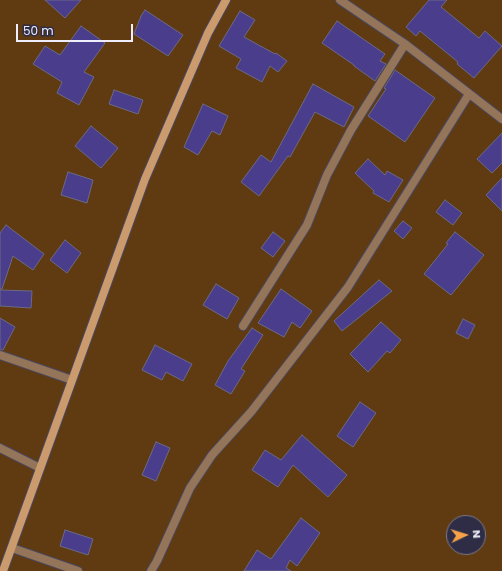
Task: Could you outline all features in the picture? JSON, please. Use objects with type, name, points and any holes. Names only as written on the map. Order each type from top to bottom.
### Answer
[{"type":"main road","points":[[3,571],[145,180],[208,33],[226,0]]},
{"type":"street","points":[[340,0],[405,44],[502,119]]},
{"type":"street","points":[[243,326],[285,257],[307,225],[327,175],[351,130],[405,44]]},
{"type":"street","points":[[150,571],[157,561],[190,488],[212,455],[251,412],[348,287],[469,94]]},
{"type":"street","points":[[0,355],[72,380]]},
{"type":"street","points":[[0,448],[40,468]]},
{"type":"street","points":[[12,548],[78,571]]},
{"type":"shaded area","points":[[0,0],[502,0],[502,571],[0,571]]},
{"type":"building","points":[[45,0],[81,0],[65,18]]},
{"type":"building","points":[[429,0],[447,0],[441,7],[479,38],[485,31],[502,46],[474,78],[457,64],[458,62],[420,31],[416,36],[406,27]]},
{"type":"building","points":[[145,10],[183,35],[168,56],[134,34]]},
{"type":"building","points":[[240,11],[255,20],[244,37],[275,54],[276,53],[287,61],[278,72],[270,66],[262,82],[236,68],[241,59],[219,46]]},
{"type":"building","points":[[337,21],[385,54],[380,61],[386,64],[375,81],[322,43]]},
{"type":"building","points":[[81,26],[105,43],[84,72],[94,77],[79,105],[57,93],[62,82],[33,64],[45,46],[60,55]]},
{"type":"building","points":[[395,70],[435,98],[405,142],[368,116],[386,89],[384,88]]},
{"type":"building","points":[[313,84],[354,107],[344,127],[315,112],[290,157],[288,156],[259,196],[241,182],[261,155],[271,162]]},
{"type":"building","points":[[114,90],[143,100],[138,114],[109,104]]},
{"type":"building","points":[[203,104],[228,116],[220,135],[212,131],[198,155],[184,147]]},
{"type":"building","points":[[91,126],[118,148],[101,168],[75,146]]},
{"type":"building","points":[[502,133],[502,163],[492,173],[477,159]]},
{"type":"building","points":[[368,159],[385,175],[387,171],[403,180],[389,202],[373,193],[374,191],[355,173]]},
{"type":"building","points":[[68,172],[93,180],[87,203],[61,195]]},
{"type":"building","points":[[502,178],[502,211],[486,195]]},
{"type":"building","points":[[445,200],[462,213],[453,225],[436,212]]},
{"type":"building","points":[[403,221],[412,228],[403,239],[394,231]]},
{"type":"building","points":[[6,225],[44,254],[33,270],[13,256],[2,289],[0,289],[0,233]]},
{"type":"building","points":[[273,232],[285,241],[273,257],[261,248]]},
{"type":"building","points":[[455,232],[484,255],[451,295],[424,274],[448,244],[446,243]]},
{"type":"building","points":[[65,240],[81,253],[67,273],[50,260]]},
{"type":"building","points":[[379,280],[392,291],[342,331],[334,321]]},
{"type":"building","points":[[216,284],[239,298],[227,319],[203,305]]},
{"type":"building","points":[[281,289],[312,311],[300,328],[292,322],[284,337],[258,323]]},
{"type":"building","points":[[0,290],[32,291],[31,308],[0,306]]},
{"type":"building","points":[[0,318],[15,327],[3,350],[0,350]]},
{"type":"building","points":[[463,319],[475,325],[468,339],[456,333]]},
{"type":"building","points":[[381,322],[401,340],[390,353],[387,351],[368,372],[350,354]]},
{"type":"building","points":[[252,328],[263,335],[241,369],[245,371],[231,394],[215,385],[228,361]]},
{"type":"building","points":[[155,345],[192,364],[183,381],[166,372],[162,380],[142,370]]},
{"type":"building","points":[[360,402],[376,413],[353,447],[337,436]]},
{"type":"building","points":[[302,435],[347,475],[328,497],[293,465],[278,487],[252,470],[265,450],[281,460]]},
{"type":"building","points":[[156,442],[170,448],[156,481],[142,475]]},
{"type":"building","points":[[301,518],[320,533],[297,566],[290,560],[286,568],[291,571],[244,571],[257,550],[271,559]]},
{"type":"building","points":[[65,530],[93,539],[88,555],[60,546]]}]
